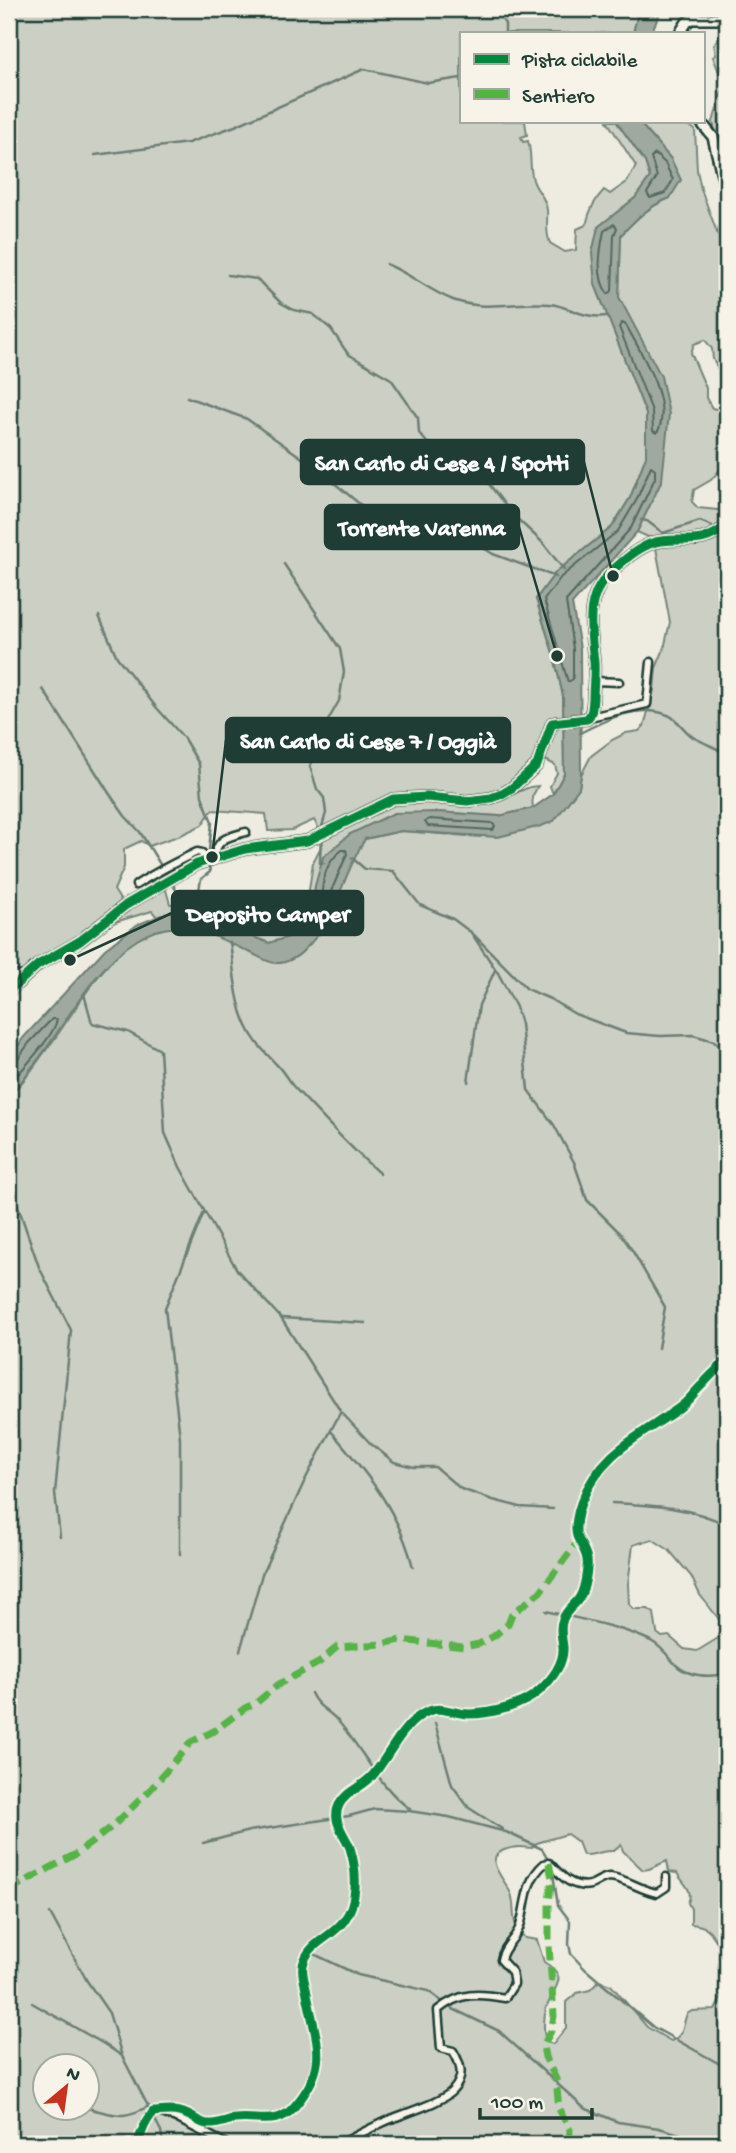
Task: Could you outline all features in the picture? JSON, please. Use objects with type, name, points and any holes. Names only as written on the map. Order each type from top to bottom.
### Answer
[{"type":"street","points":[[681,32],[692,19],[727,19]]},
{"type":"street","points":[[701,122],[713,137],[727,196]]},
{"type":"street","points":[[589,718],[594,681],[589,624],[595,595],[601,583],[611,578],[643,547],[653,542],[700,541],[712,537],[727,526]]},
{"type":"street","points":[[9,991],[24,976],[52,956],[80,942],[126,905],[209,860],[245,849],[307,841],[393,799],[427,797],[467,801],[502,794],[537,765],[552,723],[558,720],[589,718],[647,704],[651,662]]},
{"type":"street","points":[[594,681],[619,682]]},
{"type":"street","points":[[209,860],[220,842],[246,832]]},
{"type":"street","points":[[136,885],[157,871],[164,870],[197,852],[209,860]]},
{"type":"street","points":[[9,975],[24,976]]},
{"type":"street","points":[[137,2144],[153,2112],[174,2110],[205,2124],[246,2118],[274,2121],[287,2114],[311,2085],[319,2057],[303,1966],[313,1946],[332,1935],[349,1916],[355,1891],[356,1870],[350,1848],[336,1817],[338,1806],[351,1792],[368,1781],[406,1730],[427,1712],[446,1709],[467,1714],[482,1713],[515,1704],[539,1691],[561,1664],[561,1624],[565,1613],[582,1595],[588,1559],[576,1533],[580,1505],[586,1491],[615,1452],[631,1438],[690,1399],[704,1381],[727,1360]]},
{"type":"street","points":[[340,2144],[453,2091],[461,2075],[461,2064],[453,2051],[441,2048],[438,2010],[451,1999],[481,1993],[505,1998],[514,1984],[512,1972],[500,1960],[502,1951],[520,1927],[525,1894],[530,1882],[544,1864],[549,1863],[570,1883],[589,1885],[606,1877],[624,1880],[644,1891],[657,1893],[666,1887],[666,1877]]},
{"type":"street","points":[[158,2112],[176,2118],[226,2144]]},
{"type":"shaded area","points":[[9,9],[639,9],[633,32],[460,32],[460,122],[525,122],[527,135],[521,137],[523,142],[528,141],[533,180],[546,205],[550,243],[565,252],[576,250],[577,229],[586,225],[597,198],[604,190],[610,194],[627,182],[636,166],[608,122],[617,122],[645,162],[650,177],[635,198],[598,227],[595,284],[646,414],[646,456],[630,498],[612,527],[556,572],[536,599],[563,696],[564,774],[553,794],[550,786],[557,773],[555,765],[542,758],[503,798],[538,786],[532,797],[533,808],[499,816],[436,812],[350,834],[315,886],[312,914],[292,936],[269,943],[207,919],[171,911],[157,917],[152,911],[115,922],[24,976],[9,975],[10,952],[17,941],[9,933]],"holes":[[[212,810],[266,814],[268,831],[292,830],[314,820],[321,833],[323,843],[313,862],[308,897],[306,902],[297,908],[288,911],[256,909],[254,919],[219,916],[218,906],[192,902],[170,904],[164,883],[124,906],[114,890],[124,867],[124,849],[141,841],[149,846],[181,835],[202,825]]]},
{"type":"shaded area","points":[[727,26],[727,179],[713,122],[724,85],[713,57],[716,55],[714,45]]},
{"type":"shaded area","points":[[639,122],[676,122],[695,130],[701,189],[718,235],[727,239],[727,388],[713,359],[712,349],[705,340],[694,344],[691,353],[712,408],[721,410],[727,403],[727,462],[711,480],[694,490],[692,502],[698,508],[727,511],[727,521],[708,534],[700,536],[648,537],[637,532],[662,480],[619,297],[621,235],[643,214],[670,198],[671,159]]},
{"type":"shaded area","points":[[727,531],[727,1950],[706,1928],[691,1924],[689,1890],[677,1873],[669,1872],[667,1861],[643,1870],[623,1851],[621,1845],[614,1851],[583,1855],[578,1842],[567,1834],[537,1843],[531,1848],[504,1850],[497,1854],[495,1865],[510,1891],[517,1927],[525,1938],[537,1940],[544,1962],[552,1967],[558,1977],[557,1986],[545,2012],[544,2029],[547,2042],[553,2044],[566,2028],[566,2002],[577,1993],[590,1990],[599,1981],[611,1985],[647,2027],[671,2041],[680,2033],[687,2014],[692,2011],[715,2010],[727,1987],[727,2144],[9,2144],[9,1094],[30,1073],[108,965],[126,947],[147,933],[170,927],[196,929],[275,963],[319,934],[365,839],[401,831],[480,837],[579,788],[581,775],[591,756],[612,740],[626,733],[639,731],[644,726],[654,690],[656,668],[664,649],[670,622],[656,548],[672,545],[696,546]],"holes":[[[652,1539],[669,1550],[691,1576],[700,1595],[722,1623],[720,1637],[697,1651],[684,1649],[669,1636],[662,1637],[657,1633],[654,1613],[648,1609],[634,1609],[629,1604],[628,1584],[633,1545]]]},
{"type":"water","points":[[639,9],[662,9],[651,32],[633,32]]},
{"type":"water","points":[[617,122],[639,122],[671,159],[681,180],[670,198],[643,214],[621,235],[619,297],[661,376],[669,414],[662,480],[637,532],[572,604],[580,648],[579,788],[554,821],[498,837],[401,831],[365,839],[324,926],[301,953],[287,961],[270,962],[208,934],[181,928],[152,932],[137,940],[106,966],[80,998],[45,1050],[9,1094],[9,1060],[23,1038],[105,949],[137,925],[171,911],[207,919],[269,943],[292,936],[312,915],[315,886],[323,857],[350,834],[394,813],[436,812],[499,816],[533,808],[553,794],[564,774],[563,696],[536,599],[556,572],[612,527],[630,498],[646,456],[646,414],[595,284],[592,253],[598,227],[635,198],[650,177],[645,162]]},
{"type":"waterway","points":[[496,9],[505,24],[505,32]]},
{"type":"waterway","points":[[95,155],[188,143],[235,126],[364,69],[428,83],[460,78]]},
{"type":"waterway","points":[[386,264],[444,296],[465,303],[489,306],[550,304],[591,316],[608,316]]},
{"type":"waterway","points":[[228,275],[257,279],[281,303],[294,310],[313,314],[331,329],[348,354],[391,379],[418,418],[419,433],[429,445],[445,450],[463,461],[486,480],[511,513],[543,543],[564,570]]},
{"type":"waterway","points":[[187,397],[247,419],[315,467],[362,506],[382,514],[395,515],[413,528],[471,540],[493,554],[556,577]]},
{"type":"waterway","points":[[641,520],[647,521],[663,533],[700,521],[715,530]]},
{"type":"waterway","points":[[719,535],[727,543]]},
{"type":"waterway","points":[[284,564],[340,649],[344,672],[339,701],[326,724],[310,766],[317,789],[324,798],[326,813],[321,830],[320,863],[324,863]]},
{"type":"waterway","points":[[99,616],[117,657],[183,737],[199,764],[202,796],[212,822],[208,859],[210,872],[201,879],[194,917]]},
{"type":"waterway","points":[[43,689],[109,793],[140,832],[193,917]]},
{"type":"waterway","points":[[580,733],[622,715],[657,712],[672,717],[693,737],[727,754]]},
{"type":"waterway","points":[[352,858],[365,869],[393,871],[420,905],[453,919],[469,931]]},
{"type":"waterway","points":[[470,931],[498,973],[516,1007],[521,1024],[528,1090],[554,1125],[574,1162],[587,1200],[620,1233],[665,1307],[658,1348]]},
{"type":"waterway","points":[[474,935],[527,989],[575,1014],[626,1033],[693,1035],[714,1041],[727,1052]]},
{"type":"waterway","points":[[230,942],[240,1006],[253,1037],[293,1086],[380,1174]]},
{"type":"waterway","points":[[468,1082],[479,1005],[495,970]]},
{"type":"waterway","points":[[84,994],[92,1023],[128,1032],[160,1050],[165,1133],[180,1167],[237,1270],[281,1318],[341,1412],[371,1444],[394,1462],[414,1467],[435,1467],[461,1489],[493,1500],[520,1507],[553,1509]]},
{"type":"waterway","points":[[9,1180],[39,1267],[71,1330],[55,1493],[60,1537]]},
{"type":"waterway","points":[[180,1554],[180,1438],[165,1308],[204,1212]]},
{"type":"waterway","points":[[282,1318],[366,1323]]},
{"type":"waterway","points":[[240,1651],[262,1574],[305,1480],[340,1413]]},
{"type":"waterway","points":[[331,1431],[369,1478],[390,1510],[407,1546],[413,1567]]},
{"type":"waterway","points":[[612,1503],[685,1511],[727,1525]]},
{"type":"waterway","points":[[546,1611],[599,1623],[651,1641],[680,1668],[693,1674],[727,1674]]},
{"type":"waterway","points":[[311,1693],[316,1702],[346,1731],[389,1789],[410,1809]]},
{"type":"waterway","points":[[435,1723],[452,1785],[469,1808],[502,1829]]},
{"type":"waterway","points":[[203,1843],[249,1831],[349,1816],[375,1809],[449,1817],[506,1832],[542,1849],[549,1862]]},
{"type":"waterway","points":[[552,1868],[558,1905],[570,1921],[571,1954],[653,2027],[727,2068]]},
{"type":"waterway","points":[[50,1913],[87,1981],[109,2013],[122,2056],[161,2131],[163,2144]]},
{"type":"waterway","points":[[314,1954],[358,1975],[428,1991],[451,2008],[499,2031],[584,2108],[618,2122],[659,2128],[714,2144]]},
{"type":"waterway","points":[[32,2003],[122,2056]]},
{"type":"waterway","points":[[102,2112],[124,2115],[149,2106]]},
{"type":"marked path","points":[[9,1890],[76,1854],[95,1840],[150,1790],[191,1742],[214,1731],[279,1684],[320,1662],[337,1647],[401,1640],[464,1647],[479,1644],[494,1636],[508,1624],[512,1614],[540,1592],[579,1540]]},
{"type":"marked path","points":[[549,1863],[552,1878],[549,1946],[554,2016],[551,2031],[543,2046],[545,2057],[556,2079],[559,2109],[570,2130],[569,2144]]},
{"type":"cycle path","points":[[9,991],[38,965],[80,941],[126,905],[197,864],[245,849],[307,841],[393,799],[427,797],[467,801],[491,798],[512,788],[537,765],[552,723],[587,719],[592,710],[592,605],[600,585],[608,575],[626,559],[654,542],[702,539],[727,526]]},
{"type":"cycle path","points":[[137,2144],[153,2112],[187,2114],[207,2124],[243,2118],[274,2119],[288,2113],[306,2092],[313,2078],[318,2053],[303,1965],[314,1947],[339,1927],[346,1917],[352,1905],[355,1888],[351,1853],[338,1822],[339,1805],[346,1796],[373,1775],[404,1730],[420,1716],[434,1710],[469,1714],[506,1708],[524,1701],[548,1682],[563,1653],[563,1619],[579,1598],[585,1581],[587,1559],[576,1529],[580,1506],[589,1485],[622,1447],[683,1405],[727,1359]]},
{"type":"place","name":"San Carlo di Cese 4 / Spotti","points":[[613,576]]},
{"type":"place","name":"Torrente Varenna","points":[[557,656]]},
{"type":"place","name":"San Carlo di Cese 7 / Oggià","points":[[212,857]]},
{"type":"place","name":"Deposito Camper","points":[[70,960]]}]
